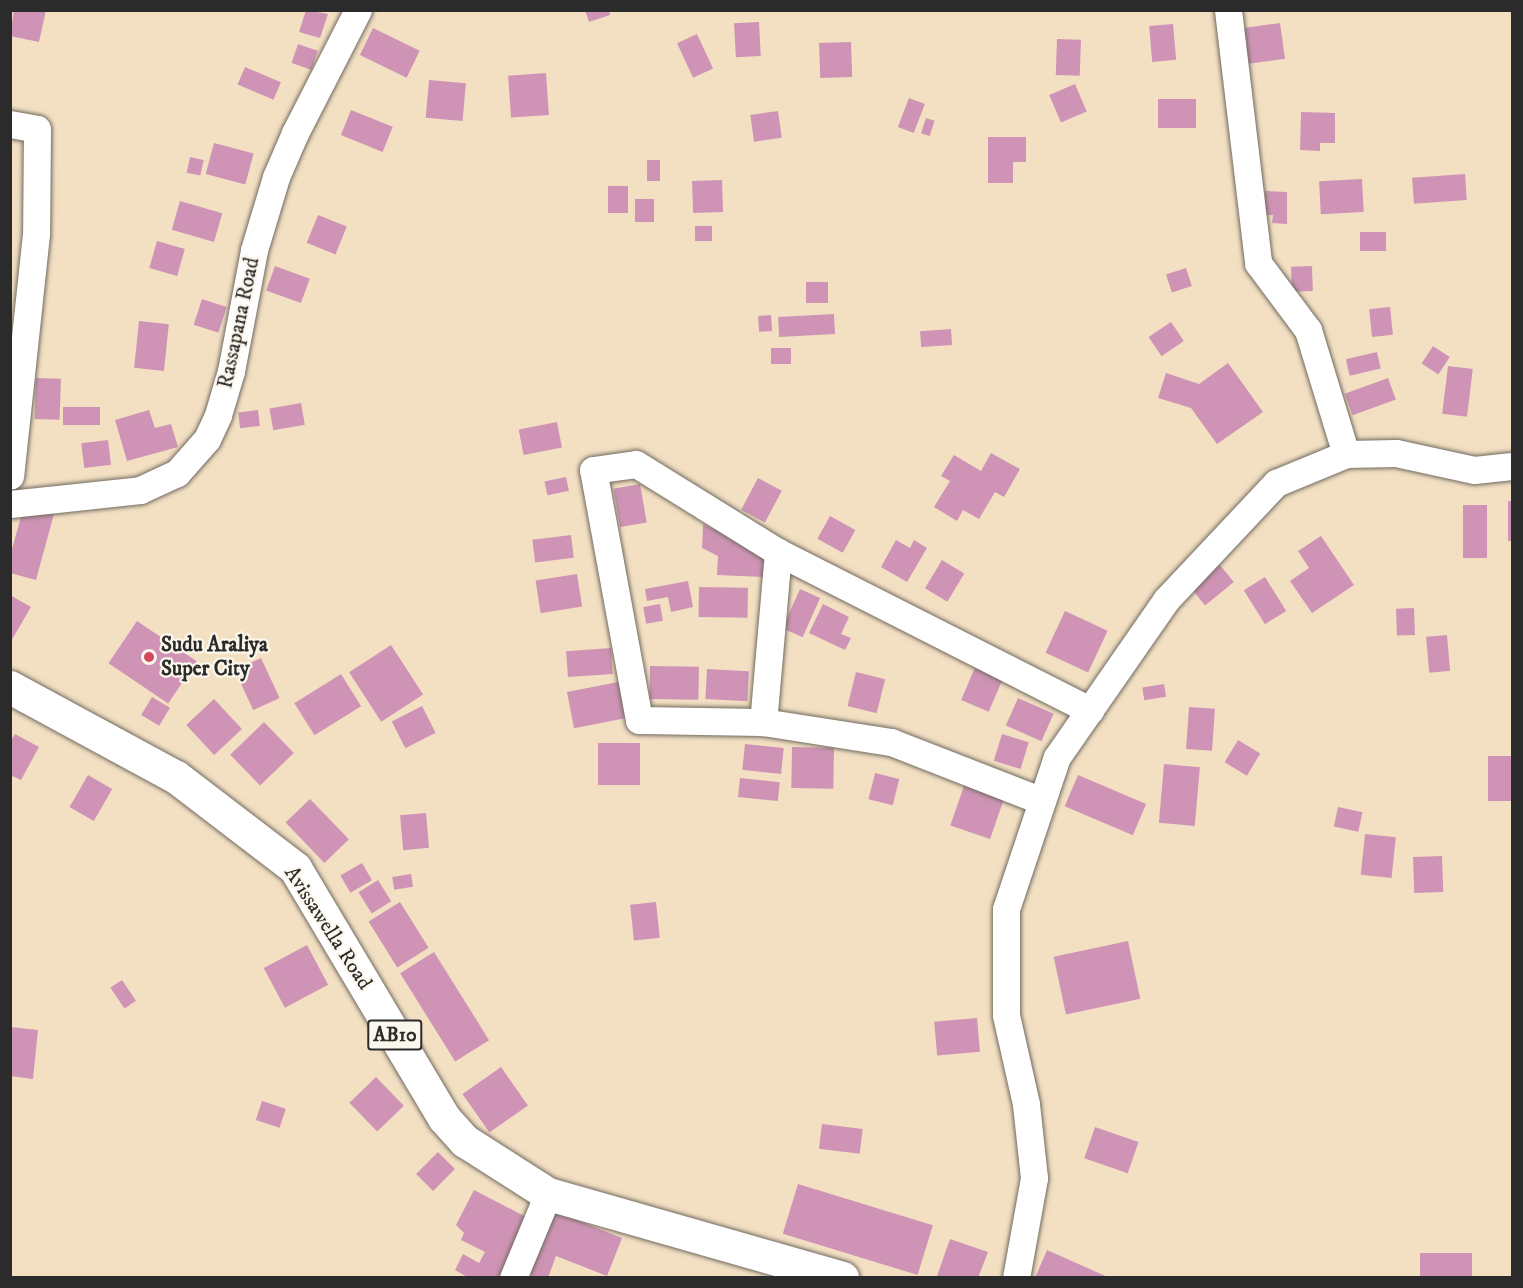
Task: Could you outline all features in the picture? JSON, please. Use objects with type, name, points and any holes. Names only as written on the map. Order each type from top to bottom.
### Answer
[{"type":"main road","name":"Avissawella Road","points":[[10,687],[176,777],[295,868],[444,1118],[465,1141],[549,1194],[842,1278]]},
{"type":"street","name":"Rassapana Road","points":[[10,504],[140,490],[177,472],[207,439],[218,415],[231,371],[254,250],[276,177],[295,133],[358,10]]},
{"type":"street","points":[[1228,10],[1258,263],[1308,330],[1346,454]]},
{"type":"street","points":[[10,124],[37,129],[36,234],[10,476]]},
{"type":"street","points":[[1016,1278],[1034,1178],[1026,1104],[1006,1015],[1006,909],[1057,757],[1166,600],[1276,483],[1346,454],[1396,453],[1474,470],[1512,466]]},
{"type":"street","points":[[1042,801],[891,742],[763,722],[639,720],[593,470],[636,464],[778,552],[1090,710]]},
{"type":"street","points":[[763,722],[778,552]]},
{"type":"street","points":[[513,1278],[549,1194]]},
{"type":"building","points":[[14,10],[46,10],[39,42],[10,36]]},
{"type":"building","points":[[306,10],[328,14],[320,38],[299,32]]},
{"type":"building","points":[[585,10],[609,10],[610,15],[589,22]]},
{"type":"building","points":[[759,22],[761,56],[736,57],[734,23]]},
{"type":"building","points":[[1280,23],[1285,59],[1247,64],[1242,28]]},
{"type":"building","points":[[1173,24],[1176,60],[1152,62],[1149,26]]},
{"type":"building","points":[[373,28],[420,51],[407,78],[360,55]]},
{"type":"building","points":[[697,34],[713,68],[693,78],[677,43]]},
{"type":"building","points":[[1057,39],[1081,40],[1080,76],[1056,75]]},
{"type":"building","points":[[851,42],[852,77],[820,78],[819,43]]},
{"type":"building","points":[[298,44],[318,51],[311,70],[291,63]]},
{"type":"building","points":[[245,67],[281,82],[273,100],[238,84]]},
{"type":"building","points":[[546,73],[549,115],[511,118],[508,76]]},
{"type":"building","points":[[429,80],[466,83],[463,121],[426,118]]},
{"type":"building","points":[[1075,84],[1087,112],[1061,123],[1049,95]]},
{"type":"building","points":[[909,98],[925,104],[914,133],[898,127]]},
{"type":"building","points":[[1158,99],[1196,99],[1196,128],[1158,128]]},
{"type":"building","points":[[351,110],[393,127],[383,152],[341,135]]},
{"type":"building","points":[[778,111],[782,138],[754,142],[750,115]]},
{"type":"building","points":[[1301,112],[1335,113],[1335,143],[1320,143],[1320,151],[1300,150]]},
{"type":"building","points":[[926,118],[935,121],[930,136],[921,133]]},
{"type":"building","points":[[988,137],[1026,137],[1026,162],[1013,162],[1013,183],[988,183]]},
{"type":"building","points":[[214,143],[254,154],[245,185],[206,174]]},
{"type":"building","points":[[190,157],[204,160],[200,176],[187,173]]},
{"type":"building","points":[[647,160],[660,160],[660,181],[647,181]]},
{"type":"building","points":[[1465,174],[1467,200],[1414,204],[1412,178]]},
{"type":"building","points":[[1362,179],[1364,212],[1321,214],[1319,181]]},
{"type":"building","points":[[722,180],[723,212],[693,213],[692,181]]},
{"type":"building","points":[[608,186],[628,186],[628,213],[608,213]]},
{"type":"building","points":[[1265,191],[1287,192],[1287,224],[1272,223],[1273,215],[1264,215]]},
{"type":"building","points":[[635,199],[654,199],[654,222],[635,222]]},
{"type":"building","points":[[180,201],[222,213],[214,242],[172,230]]},
{"type":"building","points":[[318,215],[347,227],[336,254],[307,243]]},
{"type":"building","points":[[695,226],[712,226],[712,241],[695,241]]},
{"type":"building","points":[[1360,232],[1386,232],[1386,251],[1360,251]]},
{"type":"building","points":[[157,241],[185,249],[177,276],[149,268]]},
{"type":"building","points":[[275,266],[310,279],[301,303],[266,290]]},
{"type":"building","points":[[1312,266],[1313,291],[1292,292],[1291,267]]},
{"type":"building","points":[[1186,268],[1192,286],[1172,293],[1166,274]]},
{"type":"building","points":[[806,282],[828,282],[828,303],[806,303]]},
{"type":"building","points":[[202,299],[227,307],[218,333],[194,325]]},
{"type":"building","points":[[1390,307],[1393,335],[1372,337],[1369,309]]},
{"type":"building","points":[[834,314],[835,334],[779,337],[778,317]]},
{"type":"building","points":[[771,315],[772,331],[759,332],[758,316]]},
{"type":"building","points":[[139,321],[169,324],[164,371],[134,368]]},
{"type":"building","points":[[1171,322],[1184,341],[1161,356],[1149,337]]},
{"type":"building","points":[[951,329],[952,345],[921,347],[920,331]]},
{"type":"building","points":[[1433,346],[1450,357],[1438,375],[1422,364]]},
{"type":"building","points":[[771,348],[791,348],[791,364],[771,364]]},
{"type":"building","points":[[1377,352],[1381,369],[1350,376],[1346,359]]},
{"type":"building","points":[[1228,363],[1263,412],[1217,444],[1191,408],[1158,398],[1166,373],[1199,384]]},
{"type":"building","points":[[1448,366],[1473,369],[1467,417],[1442,414]]},
{"type":"building","points":[[36,378],[61,379],[60,420],[35,419]]},
{"type":"building","points":[[1388,378],[1396,400],[1353,415],[1345,394]]},
{"type":"building","points":[[301,403],[305,425],[273,430],[269,409]]},
{"type":"building","points":[[63,407],[100,407],[100,425],[63,425]]},
{"type":"building","points":[[149,410],[155,428],[171,424],[178,447],[127,461],[115,420]]},
{"type":"building","points":[[258,410],[260,426],[240,428],[238,412]]},
{"type":"building","points":[[557,422],[562,448],[524,455],[519,429]]},
{"type":"building","points":[[108,440],[111,465],[84,468],[81,443]]},
{"type":"building","points":[[991,453],[1020,469],[1004,497],[995,492],[979,519],[963,510],[957,521],[934,507],[950,481],[941,476],[954,455],[981,471]]},
{"type":"building","points":[[566,477],[569,491],[547,495],[544,482]]},
{"type":"building","points":[[758,478],[782,491],[765,522],[741,510]]},
{"type":"building","points":[[640,484],[647,522],[620,527],[613,489]]},
{"type":"building","points":[[1508,501],[1512,501],[1512,541],[1508,541]]},
{"type":"building","points":[[1463,505],[1487,505],[1487,558],[1463,558]]},
{"type":"building","points":[[24,506],[54,514],[36,580],[10,573],[10,556]]},
{"type":"building","points":[[830,516],[855,530],[843,553],[817,539]]},
{"type":"building","points":[[703,524],[753,549],[766,549],[765,577],[717,575],[718,556],[702,548]]},
{"type":"building","points":[[571,535],[574,558],[535,563],[532,540]]},
{"type":"building","points":[[1321,536],[1354,585],[1312,613],[1290,581],[1309,568],[1298,551]]},
{"type":"building","points":[[896,540],[910,548],[914,540],[927,548],[907,582],[881,567]]},
{"type":"building","points":[[942,560],[964,573],[947,602],[925,588]]},
{"type":"building","points":[[1220,565],[1234,582],[1205,605],[1191,588]]},
{"type":"building","points":[[577,574],[582,607],[541,613],[536,581]]},
{"type":"building","points":[[1265,577],[1286,611],[1265,624],[1244,590]]},
{"type":"building","points":[[688,581],[693,607],[671,612],[668,597],[647,601],[645,589]]},
{"type":"building","points":[[699,587],[748,588],[747,618],[698,617]]},
{"type":"building","points":[[800,589],[820,598],[803,637],[783,628]]},
{"type":"building","points":[[10,595],[31,607],[10,643]]},
{"type":"building","points":[[660,604],[663,621],[646,624],[643,607]]},
{"type":"building","points":[[823,604],[849,617],[841,634],[851,638],[845,650],[809,633]]},
{"type":"building","points":[[1414,608],[1415,635],[1397,636],[1396,609]]},
{"type":"building","points":[[1065,611],[1108,631],[1088,673],[1046,653]]},
{"type":"building","points":[[137,621],[197,661],[168,704],[108,663]]},
{"type":"building","points":[[1447,635],[1450,671],[1429,673],[1426,637]]},
{"type":"building","points":[[391,645],[423,694],[381,722],[349,672]]},
{"type":"building","points":[[611,648],[613,674],[568,677],[566,651]]},
{"type":"building","points":[[261,658],[280,698],[253,710],[235,670]]},
{"type":"building","points":[[976,665],[1004,677],[989,712],[961,700]]},
{"type":"building","points":[[650,666],[699,667],[698,700],[649,699]]},
{"type":"building","points":[[707,669],[749,671],[747,701],[705,699]]},
{"type":"building","points":[[856,672],[885,679],[877,713],[848,706]]},
{"type":"building","points":[[341,674],[361,706],[314,735],[294,703]]},
{"type":"building","points":[[618,682],[625,718],[574,728],[567,692]]},
{"type":"building","points":[[1164,684],[1166,697],[1144,700],[1142,687]]},
{"type":"building","points":[[152,697],[170,708],[159,726],[141,715]]},
{"type":"building","points":[[1018,698],[1054,714],[1041,741],[1006,725]]},
{"type":"building","points":[[214,699],[242,729],[214,755],[186,725]]},
{"type":"building","points":[[422,706],[436,733],[405,748],[392,721]]},
{"type":"building","points":[[1189,707],[1215,709],[1212,751],[1186,749]]},
{"type":"building","points":[[264,722],[294,753],[260,786],[230,755]]},
{"type":"building","points":[[15,734],[39,747],[21,780],[10,775],[10,742]]},
{"type":"building","points":[[1002,734],[1029,742],[1021,769],[994,761]]},
{"type":"building","points":[[1238,740],[1260,753],[1247,776],[1225,762]]},
{"type":"building","points":[[598,743],[640,743],[640,785],[598,785]]},
{"type":"building","points":[[745,744],[784,748],[781,774],[742,770]]},
{"type":"building","points":[[792,747],[834,748],[833,789],[791,788]]},
{"type":"building","points":[[1488,756],[1512,756],[1512,801],[1488,801]]},
{"type":"building","points":[[1164,764],[1200,767],[1195,826],[1159,823]]},
{"type":"building","points":[[875,773],[899,779],[893,805],[868,799]]},
{"type":"building","points":[[88,775],[112,789],[94,821],[70,807]]},
{"type":"building","points":[[1078,775],[1146,804],[1133,835],[1065,806]]},
{"type":"building","points":[[740,778],[780,782],[778,801],[738,797]]},
{"type":"building","points":[[966,780],[1006,794],[990,839],[950,825]]},
{"type":"building","points":[[310,799],[349,839],[324,863],[286,823]]},
{"type":"building","points":[[1338,807],[1362,812],[1358,832],[1334,827]]},
{"type":"building","points":[[426,813],[429,848],[403,850],[400,815]]},
{"type":"building","points":[[1365,834],[1396,837],[1392,878],[1361,875]]},
{"type":"building","points":[[1442,856],[1443,892],[1414,893],[1413,857]]},
{"type":"building","points":[[362,863],[372,880],[350,893],[340,876]]},
{"type":"building","points":[[411,874],[413,887],[394,890],[392,877]]},
{"type":"building","points":[[378,880],[391,901],[372,913],[358,892]]},
{"type":"building","points":[[400,902],[429,948],[397,967],[369,922]]},
{"type":"building","points":[[656,902],[660,938],[634,941],[630,905]]},
{"type":"building","points":[[1128,941],[1140,999],[1066,1015],[1054,957]]},
{"type":"building","points":[[307,945],[328,985],[285,1008],[264,968]]},
{"type":"building","points":[[434,952],[489,1040],[455,1061],[400,973]]},
{"type":"building","points":[[122,980],[136,1001],[124,1009],[110,988]]},
{"type":"building","points":[[977,1018],[980,1052],[937,1056],[934,1022]]},
{"type":"building","points":[[10,1027],[38,1030],[33,1079],[10,1076]]},
{"type":"building","points":[[501,1067],[528,1106],[489,1132],[462,1094]]},
{"type":"building","points":[[376,1077],[404,1106],[377,1131],[349,1103]]},
{"type":"building","points":[[262,1101],[286,1109],[280,1128],[256,1120]]},
{"type":"building","points":[[822,1124],[863,1129],[860,1154],[819,1149]]},
{"type":"building","points":[[1095,1127],[1138,1142],[1128,1173],[1084,1158]]},
{"type":"building","points":[[438,1152],[455,1169],[433,1191],[416,1174]]},
{"type":"building","points":[[798,1184],[933,1225],[918,1275],[783,1234]]},
{"type":"building","points":[[474,1190],[530,1219],[500,1278],[469,1278],[455,1270],[463,1254],[479,1263],[485,1252],[461,1240],[464,1233],[456,1225]]},
{"type":"building","points":[[549,1209],[622,1238],[607,1276],[556,1256],[548,1278],[538,1278],[523,1272]]},
{"type":"building","points":[[950,1239],[988,1252],[978,1278],[937,1276]]},
{"type":"building","points":[[1047,1250],[1110,1278],[1035,1278]]},
{"type":"building","points":[[1420,1253],[1472,1253],[1472,1278],[1420,1278]]},
{"type":"place","name":"Sudu Araliya Super City","points":[[149,657]]}]
